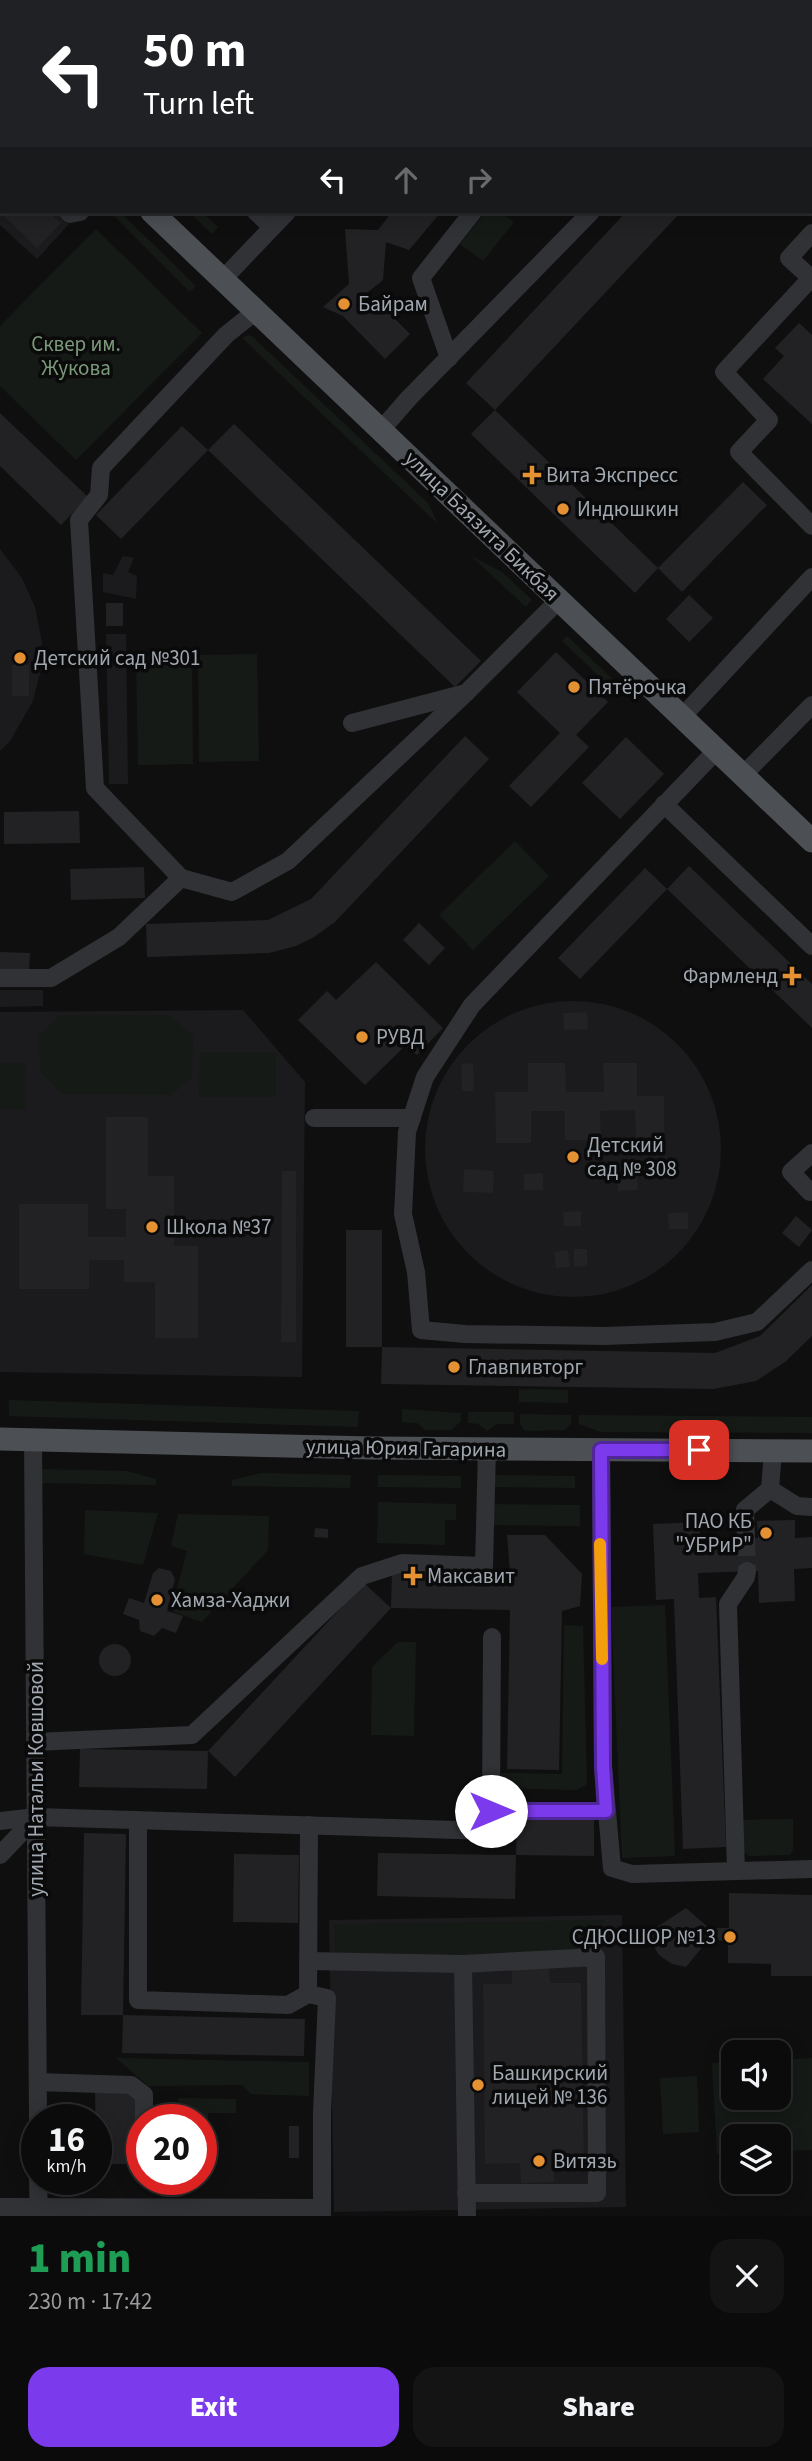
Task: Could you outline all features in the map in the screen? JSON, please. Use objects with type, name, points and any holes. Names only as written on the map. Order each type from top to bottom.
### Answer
[{"type":"main road","name":"улица Баязита Бикбая","points":[[154,214],[812,841]]},
{"type":"main road","name":"улица Юрия Гагарина","points":[[0,1439],[487,1449],[812,1451]]},
{"type":"street","points":[[258,214],[272,227]]},
{"type":"street","points":[[223,279],[285,214]]},
{"type":"street","points":[[449,358],[421,278],[471,214]]},
{"type":"street","points":[[381,430],[589,214]]},
{"type":"street","points":[[812,233],[789,258],[812,279],[724,372],[769,421],[739,452],[812,526]]},
{"type":"street","points":[[256,311],[226,335],[101,468],[99,495],[79,520],[95,788],[181,878],[232,892],[288,862],[466,693],[559,600]]},
{"type":"street","points":[[682,717],[812,577]]},
{"type":"street","points":[[352,723],[466,693]]},
{"type":"street","points":[[743,775],[812,705]]},
{"type":"street","points":[[717,750],[472,1006],[425,1077],[407,1132],[402,1214],[416,1272],[421,1329],[465,1334],[590,1336],[715,1332],[757,1322],[812,1270]]},
{"type":"street","points":[[664,804],[812,946]]},
{"type":"street","points":[[0,978],[51,978],[119,937],[181,878]]},
{"type":"street","points":[[314,1118],[412,1118]]},
{"type":"street","points":[[812,1153],[791,1172],[810,1192],[812,1190]]},
{"type":"street","name":"улица Натальи Ковшовой","points":[[33,1439],[38,2104]]},
{"type":"street","points":[[35,1742],[192,1735],[362,1576],[402,1563],[484,1566],[487,1449]]},
{"type":"street","points":[[601,1450],[603,1766],[612,1868],[632,1874],[812,1869]]},
{"type":"street","points":[[746,1538],[745,1510],[770,1489],[773,1451]]},
{"type":"street","points":[[770,1489],[797,1506],[812,1507]]},
{"type":"street","points":[[736,1871],[727,1604],[746,1577],[747,1571]]},
{"type":"street","points":[[0,1821],[36,1817],[490,1831],[492,1637]]},
{"type":"street","points":[[491,1811],[606,1811]]},
{"type":"street","points":[[0,1855],[36,1817]]},
{"type":"street","points":[[0,2207],[34,2213],[322,2212],[322,2113],[327,1998],[308,1994],[289,2004],[138,2000],[138,1820]]},
{"type":"street","points":[[308,1994],[309,1825]]},
{"type":"street","points":[[308,1961],[463,1964],[596,1957],[597,2193],[466,2193]]},
{"type":"street","points":[[463,1964],[467,2216]]},
{"type":"street","points":[[38,2082],[131,2085],[144,2095],[144,2104]]},
{"type":"street","points":[[34,2213],[36,2195]]},
{"type":"shaded area","points":[[0,214],[58,214],[69,224],[37,259],[0,225]]},
{"type":"shaded area","name":"Детский сад №301","points":[[0,549],[22,578],[35,607],[42,642],[40,673],[33,701],[10,741],[0,751]]},
{"type":"shaded area","points":[[123,556],[134,558],[128,572],[137,576],[136,599],[103,592],[103,573],[113,575]]},
{"type":"shaded area","points":[[106,634],[126,634],[128,784],[109,784]]},
{"type":"shaded area","points":[[0,990],[43,990],[43,1006],[0,1007]]},
{"type":"shaded area","name":"Детский сад № 308","points":[[573,1001],[602,1004],[630,1012],[655,1026],[678,1044],[704,1079],[710,1092],[718,1120],[721,1149],[718,1178],[710,1206],[696,1231],[678,1254],[643,1280],[630,1286],[602,1294],[573,1297],[544,1294],[516,1286],[491,1272],[468,1254],[442,1219],[436,1206],[428,1178],[425,1149],[428,1120],[436,1092],[450,1067],[468,1044],[503,1018],[516,1012],[544,1004]]},
{"type":"shaded area","name":"Школа №37","points":[[243,1010],[305,1082],[302,1377],[0,1372],[0,1012]]},
{"type":"shaded area","name":"Башкирский лицей № 136","points":[[622,1915],[626,2207],[334,2212],[329,1920]]},
{"type":"green space","points":[[112,214],[122,214],[196,286],[190,292]]},
{"type":"green space","points":[[191,214],[204,214],[218,227],[212,234]]},
{"type":"green space","points":[[484,214],[503,214],[514,222],[483,261],[460,244]]},
{"type":"green space","name":"Сквер им. Жукова","points":[[96,229],[202,333],[76,460],[0,386],[0,326]]},
{"type":"green space","points":[[248,335],[428,503],[438,524],[242,338]]},
{"type":"green space","points":[[471,556],[502,572],[532,600],[526,607]]},
{"type":"green space","points":[[567,636],[623,689],[618,694],[562,641]]},
{"type":"green space","points":[[257,654],[259,761],[199,762],[198,655]]},
{"type":"green space","points":[[192,655],[193,764],[138,765],[136,656]]},
{"type":"green space","points":[[515,841],[549,876],[473,950],[439,915]]},
{"type":"green space","points":[[60,1015],[169,1015],[193,1035],[192,1078],[170,1095],[62,1094],[40,1072],[39,1035]]},
{"type":"green space","points":[[200,1052],[276,1052],[276,1097],[199,1097]]},
{"type":"green space","points":[[0,1063],[26,1063],[25,1109],[0,1109]]},
{"type":"green space","points":[[519,1389],[568,1390],[568,1403],[519,1402]]},
{"type":"green space","points":[[9,1400],[359,1411],[358,1427],[9,1416]]},
{"type":"green space","points":[[402,1409],[461,1413],[461,1421],[451,1430],[425,1430],[417,1423],[402,1422]]},
{"type":"green space","points":[[468,1412],[514,1412],[514,1424],[497,1424],[487,1431],[478,1424],[468,1423]]},
{"type":"green space","points":[[520,1414],[571,1415],[571,1423],[565,1430],[525,1431],[520,1424]]},
{"type":"green space","points":[[578,1415],[812,1417],[812,1433],[601,1432],[579,1424]]},
{"type":"green space","points":[[39,1469],[127,1471],[156,1479],[156,1485],[39,1483]]},
{"type":"green space","points":[[261,1473],[351,1475],[350,1488],[232,1486],[232,1480]]},
{"type":"green space","points":[[378,1475],[461,1476],[461,1488],[378,1487]]},
{"type":"green space","points":[[492,1475],[575,1476],[575,1488],[492,1487]]},
{"type":"green space","points":[[378,1502],[456,1504],[456,1520],[445,1520],[445,1545],[377,1543]]},
{"type":"green space","points":[[493,1504],[580,1505],[580,1526],[493,1525]]},
{"type":"green space","points":[[85,1510],[158,1513],[143,1565],[84,1554]]},
{"type":"green space","points":[[178,1514],[269,1516],[268,1550],[202,1622],[171,1611],[187,1551],[171,1546]]},
{"type":"green space","points":[[665,1605],[675,1856],[622,1858],[611,1607]]},
{"type":"green space","points":[[564,1625],[583,1626],[587,1784],[577,1790],[501,1788],[501,1773],[562,1774]]},
{"type":"green space","points":[[398,1642],[416,1642],[414,1736],[371,1735],[372,1667]]},
{"type":"green space","points":[[793,1819],[793,1849],[790,1855],[749,1856],[744,1852],[743,1820]]},
{"type":"green space","points":[[605,1920],[590,1953],[335,1957],[334,1924]]},
{"type":"green space","points":[[116,2058],[309,2062],[309,2096],[250,2094],[243,2085],[148,2086]]},
{"type":"green space","points":[[812,2058],[812,2150],[791,2151],[791,2124],[721,2124],[721,2154],[717,2154],[712,2063],[721,2063],[721,2110],[791,2110],[791,2059]]},
{"type":"green space","points":[[697,2076],[699,2132],[663,2134],[660,2078]]},
{"type":"green space","points":[[178,2098],[236,2099],[236,2113],[217,2113],[217,2104],[178,2104]]},
{"type":"building","points":[[2,214],[51,214],[61,223],[37,248]]},
{"type":"building","points":[[390,214],[439,214],[409,250],[386,242],[383,280],[368,292],[410,334],[385,359],[343,316],[323,307],[349,284],[345,229],[378,230]]},
{"type":"building","points":[[624,214],[679,214],[495,410],[466,383]]},
{"type":"building","points":[[799,323],[812,335],[812,424],[763,379],[784,356],[775,348]]},
{"type":"building","points":[[495,410],[658,568],[635,593],[471,434]]},
{"type":"building","points":[[0,413],[88,497],[61,525],[0,466]]},
{"type":"building","points":[[234,424],[481,661],[455,687],[208,450]]},
{"type":"building","points":[[182,426],[208,450],[121,539],[96,515]]},
{"type":"building","points":[[743,482],[767,505],[682,592],[658,568]]},
{"type":"building","points":[[689,595],[713,618],[689,642],[666,619]]},
{"type":"building","points":[[106,603],[123,603],[123,626],[106,626]]},
{"type":"building","points":[[556,652],[608,702],[576,735],[589,747],[531,807],[509,786],[560,733],[517,692]]},
{"type":"building","points":[[12,665],[29,665],[29,696],[12,696]]},
{"type":"building","points":[[465,736],[489,759],[335,922],[314,937],[296,946],[269,953],[147,957],[146,924],[268,920],[311,899]]},
{"type":"building","points":[[626,737],[664,774],[620,819],[582,783]]},
{"type":"building","points":[[79,811],[80,843],[4,844],[4,812]]},
{"type":"building","points":[[689,866],[812,984],[812,1028],[667,889]]},
{"type":"building","points":[[144,867],[145,898],[71,900],[70,869]]},
{"type":"building","points":[[645,868],[667,889],[580,979],[558,958]]},
{"type":"building","points":[[419,923],[445,948],[429,965],[403,940]]},
{"type":"building","points":[[0,952],[30,953],[29,970],[0,969]]},
{"type":"building","points":[[376,962],[443,1028],[417,1055],[405,1046],[365,1085],[298,1020],[327,991],[336,1000]]},
{"type":"building","points":[[587,1012],[588,1029],[564,1030],[563,1013]]},
{"type":"building","points":[[473,1063],[474,1091],[462,1091],[461,1064]]},
{"type":"building","points":[[528,1063],[565,1063],[566,1092],[604,1092],[603,1063],[637,1063],[637,1096],[664,1096],[664,1141],[636,1141],[635,1110],[600,1111],[601,1140],[565,1140],[565,1111],[531,1111],[531,1143],[496,1143],[495,1092],[528,1092]]},
{"type":"building","points":[[106,1117],[148,1117],[148,1176],[174,1176],[174,1246],[198,1246],[198,1338],[155,1338],[155,1282],[124,1282],[124,1260],[89,1260],[89,1289],[19,1289],[19,1204],[88,1204],[88,1237],[126,1237],[126,1209],[106,1209]]},
{"type":"building","points":[[464,1169],[494,1171],[493,1193],[463,1192]]},
{"type":"building","points":[[282,1171],[296,1171],[296,1342],[281,1342]]},
{"type":"building","points":[[637,1172],[638,1190],[618,1191],[617,1173]]},
{"type":"building","points":[[543,1173],[543,1190],[524,1190],[524,1174]]},
{"type":"building","points":[[581,1211],[581,1226],[564,1226],[563,1212]]},
{"type":"building","points":[[688,1212],[688,1229],[669,1229],[668,1213]]},
{"type":"building","points":[[796,1216],[812,1230],[799,1247],[782,1233]]},
{"type":"building","points":[[346,1230],[382,1230],[382,1347],[346,1347]]},
{"type":"building","points":[[574,1249],[587,1249],[587,1266],[574,1267]]},
{"type":"building","points":[[568,1250],[570,1267],[556,1268],[554,1252]]},
{"type":"building","points":[[812,1285],[812,1336],[785,1362],[756,1381],[714,1389],[381,1384],[382,1347],[715,1353],[760,1336]]},
{"type":"building","points":[[795,1520],[795,1538],[812,1537],[812,1568],[794,1569],[795,1601],[759,1603],[758,1571],[698,1573],[699,1598],[716,1597],[726,1847],[683,1849],[674,1599],[656,1600],[653,1524],[700,1522],[700,1540],[758,1538],[757,1521]]},
{"type":"building","points":[[315,1528],[328,1529],[328,1538],[314,1537]]},
{"type":"building","points":[[507,1535],[545,1535],[582,1574],[580,1606],[562,1611],[559,1770],[507,1769],[510,1610],[391,1608],[392,1570],[510,1572]]},
{"type":"building","name":"Хамза-Хаджи","points":[[159,1568],[171,1571],[175,1579],[167,1611],[183,1616],[176,1633],[162,1628],[154,1636],[140,1631],[139,1620],[123,1614],[129,1598],[144,1603],[153,1573]]},
{"type":"building","points":[[364,1583],[391,1608],[235,1777],[208,1751]]},
{"type":"building","points":[[115,1644],[126,1649],[131,1660],[126,1671],[115,1676],[104,1671],[99,1660],[104,1649]]},
{"type":"building","points":[[80,1749],[208,1751],[207,1789],[79,1787]]},
{"type":"building","points":[[517,1819],[594,1820],[594,1856],[516,1855]]},
{"type":"building","points":[[84,1833],[126,1834],[123,2015],[81,2015]]},
{"type":"building","points":[[378,1853],[516,1855],[515,1899],[377,1896]]},
{"type":"building","points":[[234,1854],[299,1855],[298,1923],[233,1922]]},
{"type":"building","name":"СДЮСШОР №13","points":[[729,1893],[812,1895],[812,1976],[771,1976],[771,1964],[728,1963],[728,1941],[708,1940],[686,1967],[672,1964],[659,1955],[646,1934],[686,1908],[709,1928],[729,1928]]},
{"type":"building","points":[[549,1965],[550,1983],[581,1983],[584,2164],[554,2165],[554,2182],[521,2183],[520,2163],[485,2164],[483,1984],[512,1984],[512,1966]]},
{"type":"building","points":[[123,2015],[305,2019],[304,2056],[122,2053]]},
{"type":"building","points":[[95,2092],[139,2093],[139,2104],[126,2104],[126,2164],[112,2164],[112,2104],[95,2104]]},
{"type":"building","points":[[289,2126],[299,2126],[299,2158],[289,2158]]},
{"type":"tunnel","points":[[746,1538],[747,1571]]},
{"type":"slow traffic","points":[[600,1544],[602,1659]]},
{"type":"place","name":"Байрам","points":[[344,304]]},
{"type":"place","name":"Вита Экспресс","points":[[532,475]]},
{"type":"place","name":"Индюшкин","points":[[563,509]]},
{"type":"place","name":"Детский сад №301","points":[[20,658]]},
{"type":"place","name":"Пятёрочка","points":[[574,687]]},
{"type":"place","name":"Фармленд","points":[[792,976]]},
{"type":"place","name":"РУВД","points":[[362,1037]]},
{"type":"place","name":"Детский сад № 308","points":[[573,1157]]},
{"type":"place","name":"Школа №37","points":[[152,1227]]},
{"type":"place","name":"Главпивторг","points":[[454,1367]]},
{"type":"place","name":"ПАО КБ \"УБРиР\"","points":[[766,1533]]},
{"type":"place","name":"Максавит","points":[[413,1576]]},
{"type":"place","name":"Хамза-Хаджи","points":[[157,1600]]},
{"type":"place","name":"СДЮСШОР №13","points":[[730,1937]]},
{"type":"place","name":"Башкирский лицей № 136","points":[[478,2085]]},
{"type":"place","name":"Витязь","points":[[539,2161]]},
{"type":"route","points":[[491,1811],[606,1811],[603,1766],[601,1450],[699,1450]]}]
